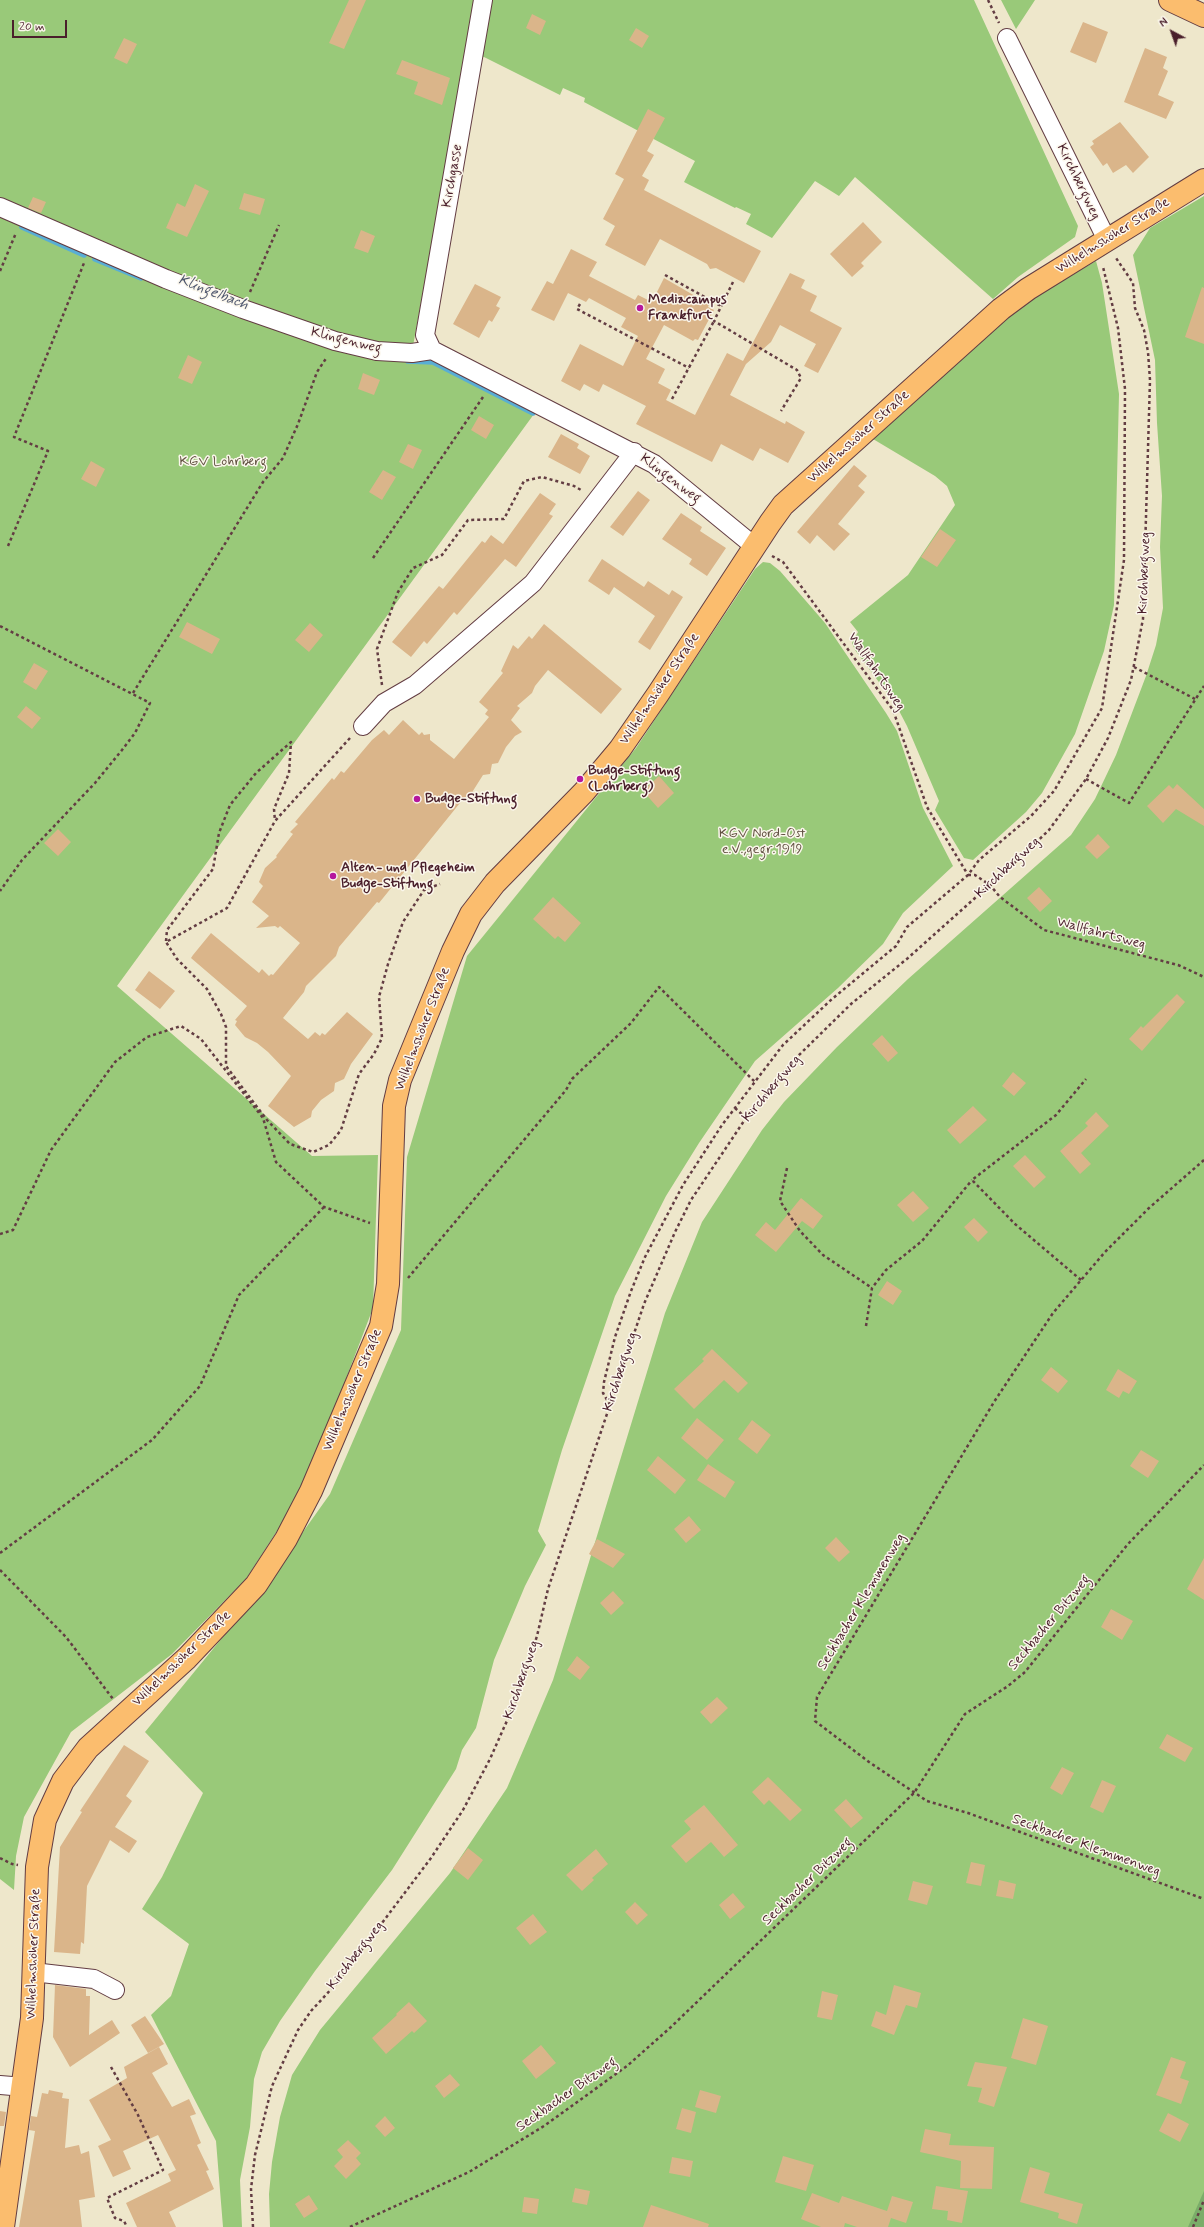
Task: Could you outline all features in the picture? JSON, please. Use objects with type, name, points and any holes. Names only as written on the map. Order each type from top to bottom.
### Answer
[{"type":"main road","points":[[1170,0],[1204,16]]},
{"type":"main road","name":"Wilhelmshöher Straße","points":[[3,2227],[24,2087],[32,2018],[37,1867],[45,1820],[62,1781],[88,1748],[187,1658],[223,1622],[256,1585],[286,1538],[311,1491],[381,1326],[388,1284],[394,1106],[400,1080],[453,951],[471,914],[500,877],[584,792],[620,749],[658,694],[754,546],[783,505],[1001,309],[1028,289],[1204,180]]},
{"type":"street","name":"Kirchgasse","points":[[432,350],[425,335],[483,0]]},
{"type":"street","name":"Kirchbergweg","points":[[1007,38],[1101,243]]},
{"type":"street","name":"Klingenweg","points":[[0,207],[90,247],[243,309],[335,341],[377,351],[412,353],[432,350],[634,452],[654,464],[754,546]]},
{"type":"street","points":[[363,726],[384,703],[414,686],[533,583],[634,452]]},
{"type":"street","points":[[33,1972],[94,1979],[115,1990]]},
{"type":"street","points":[[0,2085],[24,2087]]},
{"type":"path","points":[[988,0],[1007,38]]},
{"type":"path","points":[[0,271],[23,217]]},
{"type":"path","points":[[243,309],[279,225]]},
{"type":"path","points":[[610,1406],[603,1394],[604,1382],[618,1330],[644,1257],[683,1185],[735,1108],[783,1045],[832,999],[896,946],[907,927],[968,875],[979,860],[1031,816],[1054,791],[1102,708],[1124,560],[1125,389],[1114,305],[1101,243]]},
{"type":"path","name":"Kirchbergweg","points":[[253,2227],[251,2189],[255,2155],[272,2086],[298,2030],[311,2011],[336,1984],[410,1887],[455,1822],[480,1780],[518,1696],[537,1636],[548,1589],[644,1304],[675,1232],[692,1200],[746,1118],[770,1088],[824,1029],[865,991],[908,958],[990,885],[1048,830],[1086,779],[1120,710],[1134,667],[1143,619],[1145,594],[1150,380],[1148,352],[1144,330],[1135,308],[1132,283],[1101,243]]},
{"type":"path","points":[[8,546],[48,451],[14,437],[90,247]]},
{"type":"path","points":[[665,275],[721,306]]},
{"type":"path","points":[[672,400],[733,282]]},
{"type":"path","points":[[580,304],[577,309],[689,368]]},
{"type":"path","points":[[714,321],[797,370],[801,378],[781,411]]},
{"type":"path","points":[[133,693],[263,482],[283,458],[298,424],[317,372],[331,351],[335,341]]},
{"type":"path","points":[[373,558],[493,381]]},
{"type":"path","points":[[384,703],[377,649],[398,592],[413,568],[442,555],[468,520],[504,518],[524,481],[542,477],[574,486],[597,500]]},
{"type":"path","name":"Wallfahrtsweg","points":[[754,546],[783,562],[893,710],[927,807],[968,875]]},
{"type":"path","points":[[0,626],[150,703],[135,733],[95,783],[22,860],[0,891]]},
{"type":"path","points":[[1134,667],[1195,699]]},
{"type":"path","points":[[1086,779],[1129,803],[1204,686]]},
{"type":"path","points":[[166,942],[227,908],[276,821],[308,787],[345,742],[363,726]]},
{"type":"path","points":[[276,821],[274,809],[289,773],[291,742],[256,774],[230,805],[218,833],[213,869],[168,930],[166,942],[177,959],[207,989],[222,1014],[226,1026],[226,1066],[267,1120],[290,1144],[313,1152],[329,1145],[341,1130],[359,1074],[374,1054],[382,1038],[379,997],[388,964],[403,922],[424,890],[440,884]]},
{"type":"path","points":[[968,875],[975,875],[990,885]]},
{"type":"path","name":"Wallfahrtsweg","points":[[990,885],[1000,897],[1044,930],[1178,965],[1204,977]]},
{"type":"path","points":[[388,1284],[407,1279],[566,1090],[572,1079],[631,1022],[659,987],[755,1082]]},
{"type":"path","points":[[0,1234],[13,1230],[51,1150],[115,1062],[148,1037],[181,1026],[202,1038],[263,1118],[276,1162],[324,1207],[391,1230]]},
{"type":"path","points":[[866,1326],[872,1288],[886,1270],[922,1241],[972,1180],[1056,1115],[1086,1079]]},
{"type":"path","points":[[735,1108],[746,1118]]},
{"type":"path","name":"Seckbacher Klemmenweg","points":[[1204,1160],[1149,1208],[1105,1252],[1053,1313],[994,1402],[817,1697],[815,1721],[927,1801],[968,1813],[1204,1899]]},
{"type":"path","points":[[787,1168],[780,1201],[800,1231],[823,1255],[872,1288]]},
{"type":"path","points":[[972,1180],[1015,1224],[1081,1280]]},
{"type":"path","points":[[0,1553],[152,1440],[200,1386],[239,1295],[324,1207]]},
{"type":"path","name":"Seckbacher Bitzweg","points":[[350,2227],[469,2172],[544,2126],[627,2066],[704,1996],[914,1793],[922,1784],[965,1714],[1008,1686],[1025,1672],[1128,1544],[1204,1466]]},
{"type":"path","points":[[0,1570],[66,1637],[124,1714]]},
{"type":"path","points":[[111,2067],[138,2115],[163,2170],[107,2198],[115,2218],[124,2221],[127,2227]]},
{"type":"path","points":[[1193,2227],[1204,2200]]},
{"type":"green space","name":"KGV Lohrberg","points":[[0,0],[974,0],[1078,226],[1075,237],[1018,277],[993,299],[855,177],[839,196],[815,181],[772,238],[746,224],[751,214],[736,207],[735,208],[684,182],[695,161],[584,102],[585,98],[563,88],[560,95],[484,57],[465,62],[413,346],[534,414],[117,986],[312,1156],[378,1155],[373,1308],[304,1489],[246,1579],[172,1654],[71,1732],[24,1817],[16,1856],[14,1890],[0,1879]]},
{"type":"green space","points":[[1001,0],[1035,0],[1016,29]]},
{"type":"green space","points":[[1204,196],[1204,2227],[270,2227],[269,2194],[272,2162],[280,2117],[292,2075],[320,2030],[450,1873],[507,1788],[553,1680],[665,1313],[702,1222],[762,1130],[784,1102],[837,1047],[908,979],[1071,835],[1095,799],[1116,755],[1156,645],[1163,608],[1160,547],[1162,496],[1157,423],[1155,360],[1133,255],[1150,228]]},
{"type":"green space","points":[[1096,261],[1102,283],[1119,394],[1114,605],[1104,651],[1075,734],[1042,793],[1026,812],[973,860],[964,858],[935,810],[939,801],[907,726],[896,705],[855,650],[852,643],[858,632],[850,622],[908,575],[955,505],[947,486],[935,476],[873,439],[1006,318],[1033,298]]},
{"type":"green space","name":"KGV Nord-Ost e.V.,gegr.1919","points":[[763,562],[770,563],[780,571],[825,623],[886,713],[897,731],[923,808],[953,866],[903,913],[883,944],[838,988],[755,1061],[699,1143],[666,1196],[615,1296],[562,1450],[538,1531],[546,1545],[525,1586],[494,1660],[476,1728],[462,1750],[456,1769],[392,1870],[315,1971],[280,2021],[262,2052],[254,2079],[250,2127],[240,2180],[242,2227],[223,2227],[216,2141],[151,2015],[171,1996],[189,1944],[142,1909],[162,1877],[203,1793],[145,1732],[263,1588],[330,1494],[401,1330],[407,1157],[467,956],[636,748],[755,569]]},
{"type":"green space","points":[[1204,2191],[1204,2227],[1188,2227]]},
{"type":"building","points":[[349,0],[366,0],[344,49],[329,43]]},
{"type":"building","points":[[532,14],[546,21],[540,35],[526,28]]},
{"type":"building","points":[[1083,22],[1108,32],[1096,63],[1070,52]]},
{"type":"building","points":[[636,28],[649,36],[642,48],[629,40]]},
{"type":"building","points":[[124,38],[137,44],[127,64],[114,58]]},
{"type":"building","points":[[1145,48],[1167,57],[1163,68],[1168,71],[1158,95],[1174,102],[1166,119],[1124,102]]},
{"type":"building","points":[[402,60],[450,78],[442,105],[414,94],[418,82],[396,74]]},
{"type":"building","points":[[648,109],[665,118],[647,151],[654,155],[642,176],[649,180],[644,190],[761,251],[744,283],[716,268],[710,269],[707,264],[660,239],[645,266],[605,245],[615,226],[603,219],[624,179],[615,174]]},
{"type":"building","points":[[1120,122],[1149,157],[1133,173],[1126,165],[1113,173],[1107,163],[1103,166],[1090,147],[1094,144],[1092,141]]},
{"type":"building","points":[[195,184],[209,191],[187,237],[166,228],[177,203],[185,207]]},
{"type":"building","points":[[244,193],[265,199],[260,215],[239,209]]},
{"type":"building","points":[[33,197],[46,202],[41,213],[28,208]]},
{"type":"building","points":[[863,222],[882,242],[861,263],[864,266],[852,277],[830,254]]},
{"type":"building","points":[[361,230],[375,236],[368,253],[354,248]]},
{"type":"building","points":[[571,249],[597,262],[589,276],[635,300],[638,295],[652,302],[664,278],[709,304],[708,307],[714,310],[698,340],[695,339],[693,341],[664,325],[646,359],[665,369],[658,383],[671,390],[666,400],[695,415],[727,353],[743,361],[790,273],[805,280],[801,288],[817,296],[810,311],[842,328],[818,373],[804,366],[816,344],[780,325],[771,342],[746,364],[730,395],[785,424],[786,421],[805,432],[788,463],[760,448],[753,461],[721,444],[712,462],[636,424],[646,406],[603,384],[599,392],[584,384],[580,391],[561,381],[580,344],[623,366],[638,336],[621,327],[626,318],[589,298],[586,302],[568,293],[554,321],[531,310],[547,281],[553,284]]},
{"type":"building","points":[[475,284],[501,297],[496,306],[500,308],[492,322],[489,320],[479,338],[453,324]]},
{"type":"building","points":[[1202,287],[1204,288],[1204,344],[1185,337]]},
{"type":"building","points":[[188,355],[202,362],[192,384],[178,378]]},
{"type":"building","points":[[363,373],[380,380],[374,395],[358,389]]},
{"type":"building","points":[[479,416],[494,425],[486,439],[471,430]]},
{"type":"building","points":[[561,434],[579,444],[577,448],[590,456],[580,474],[548,457]]},
{"type":"building","points":[[408,444],[422,450],[413,469],[399,462]]},
{"type":"building","points":[[91,461],[105,469],[96,487],[81,479]]},
{"type":"building","points":[[854,465],[867,476],[858,486],[865,492],[838,524],[850,534],[834,551],[817,535],[810,544],[797,532]]},
{"type":"building","points":[[383,470],[396,477],[382,500],[369,492]]},
{"type":"building","points":[[638,491],[650,500],[623,536],[610,527]]},
{"type":"building","points":[[540,493],[556,504],[549,514],[553,516],[516,567],[505,559],[457,615],[454,612],[427,644],[424,641],[411,657],[392,642],[439,586],[443,589],[482,541],[485,543],[491,535],[503,544]]},
{"type":"building","points":[[681,513],[702,527],[700,531],[726,548],[707,576],[689,564],[692,559],[662,539]]},
{"type":"building","points":[[940,529],[956,540],[937,567],[921,557]]},
{"type":"building","points":[[602,559],[644,587],[648,581],[669,595],[672,590],[683,597],[650,650],[638,642],[655,616],[614,587],[609,595],[588,581]]},
{"type":"building","points":[[187,622],[220,639],[212,654],[179,637]]},
{"type":"building","points":[[310,623],[323,635],[309,652],[295,640]]},
{"type":"building","name":"Alten- und Pflegeheim Budge-Stiftung","points":[[544,624],[622,689],[601,714],[548,670],[535,686],[532,693],[517,706],[520,708],[511,720],[522,732],[515,736],[506,747],[498,763],[492,764],[490,774],[483,775],[471,794],[464,798],[379,903],[377,902],[339,947],[336,956],[306,986],[304,992],[283,1018],[308,1039],[315,1032],[320,1036],[322,1033],[325,1035],[347,1012],[373,1034],[351,1064],[344,1079],[335,1083],[334,1091],[321,1100],[312,1111],[311,1117],[294,1127],[268,1106],[291,1076],[268,1052],[257,1043],[245,1037],[235,1025],[237,1021],[235,1020],[247,1006],[191,958],[211,933],[259,973],[262,969],[269,976],[271,974],[273,975],[300,943],[280,926],[278,928],[275,926],[256,928],[269,916],[252,902],[263,886],[259,882],[265,868],[277,857],[276,856],[293,834],[290,832],[298,824],[295,822],[332,778],[334,780],[341,771],[344,773],[372,740],[384,730],[389,735],[403,720],[419,735],[422,732],[424,735],[430,734],[430,740],[454,759],[489,717],[485,714],[488,710],[479,702],[503,673],[501,671],[513,645],[518,649],[529,636],[532,639]]},
{"type":"building","points":[[34,663],[48,671],[36,690],[23,682]]},
{"type":"building","points":[[26,706],[41,718],[32,729],[17,717]]},
{"type":"building","points":[[659,776],[674,793],[658,808],[643,791]]},
{"type":"building","points":[[1177,784],[1204,809],[1204,826],[1176,809],[1163,823],[1147,806],[1169,785],[1173,789]]},
{"type":"building","points":[[58,829],[71,842],[58,856],[44,843]]},
{"type":"building","points":[[1098,834],[1110,847],[1097,859],[1085,847]]},
{"type":"building","points":[[1039,887],[1052,901],[1040,912],[1027,898]]},
{"type":"building","points":[[553,897],[581,923],[565,942],[558,936],[555,939],[533,919]]},
{"type":"building","points":[[149,971],[175,991],[160,1009],[135,990]]},
{"type":"building","points":[[1177,994],[1185,1002],[1142,1051],[1129,1039],[1141,1026],[1143,1028]]},
{"type":"building","points":[[882,1035],[898,1053],[888,1062],[872,1044]]},
{"type":"building","points":[[1013,1072],[1026,1083],[1014,1096],[1002,1086]]},
{"type":"building","points":[[973,1106],[987,1120],[960,1144],[947,1130]]},
{"type":"building","points":[[1096,1112],[1109,1126],[1081,1153],[1091,1164],[1080,1174],[1060,1151],[1088,1126],[1085,1123]]},
{"type":"building","points":[[1025,1155],[1046,1177],[1034,1188],[1013,1166]]},
{"type":"building","points":[[913,1191],[929,1208],[913,1222],[897,1205]]},
{"type":"building","points":[[801,1198],[823,1216],[813,1229],[802,1221],[776,1252],[755,1235],[766,1222],[775,1230]]},
{"type":"building","points":[[974,1218],[988,1232],[978,1242],[964,1227]]},
{"type":"building","points":[[887,1281],[902,1291],[893,1305],[878,1295]]},
{"type":"building","points":[[712,1349],[748,1383],[738,1393],[724,1380],[694,1409],[674,1389],[704,1361],[702,1359]]},
{"type":"building","points":[[1051,1367],[1068,1381],[1058,1393],[1041,1380]]},
{"type":"building","points":[[1118,1369],[1137,1381],[1129,1394],[1123,1391],[1119,1398],[1106,1390]]},
{"type":"building","points":[[697,1418],[724,1440],[707,1460],[681,1438]]},
{"type":"building","points":[[752,1420],[771,1435],[757,1454],[738,1439]]},
{"type":"building","points":[[1141,1450],[1159,1461],[1148,1478],[1130,1466]]},
{"type":"building","points":[[658,1456],[686,1480],[675,1494],[647,1470]]},
{"type":"building","points":[[708,1464],[735,1482],[725,1498],[697,1480]]},
{"type":"building","points":[[689,1516],[701,1530],[686,1543],[674,1529]]},
{"type":"building","points":[[836,1537],[850,1552],[839,1562],[825,1548]]},
{"type":"building","points":[[597,1539],[625,1554],[613,1568],[589,1554]]},
{"type":"building","points":[[1204,1558],[1204,1600],[1187,1589]]},
{"type":"building","points":[[613,1591],[624,1603],[611,1615],[600,1603]]},
{"type":"building","points":[[1111,1609],[1133,1621],[1122,1640],[1101,1627]]},
{"type":"building","points":[[577,1656],[590,1667],[580,1680],[567,1670]]},
{"type":"building","points":[[717,1697],[728,1708],[711,1724],[700,1712]]},
{"type":"building","points":[[1167,1734],[1193,1748],[1185,1762],[1159,1748]]},
{"type":"building","points":[[124,1745],[149,1761],[126,1796],[132,1801],[115,1827],[137,1841],[129,1853],[110,1840],[87,1886],[84,1944],[81,1942],[80,1954],[54,1952],[60,1847],[82,1812],[80,1811]]},
{"type":"building","points":[[1062,1767],[1074,1773],[1062,1795],[1050,1788]]},
{"type":"building","points":[[768,1777],[802,1810],[790,1821],[769,1800],[764,1805],[752,1792]]},
{"type":"building","points":[[1102,1780],[1116,1786],[1103,1813],[1090,1807]]},
{"type":"building","points":[[846,1799],[863,1818],[851,1828],[834,1810]]},
{"type":"building","points":[[704,1805],[738,1845],[724,1857],[711,1842],[686,1863],[671,1846],[691,1829],[684,1821]]},
{"type":"building","points":[[468,1848],[483,1860],[468,1880],[453,1868]]},
{"type":"building","points":[[596,1849],[608,1864],[592,1878],[594,1880],[582,1891],[566,1875]]},
{"type":"building","points":[[971,1862],[985,1865],[981,1886],[966,1883]]},
{"type":"building","points":[[999,1880],[1016,1884],[1013,1899],[996,1896]]},
{"type":"building","points":[[913,1881],[933,1886],[927,1905],[908,1900]]},
{"type":"building","points":[[733,1893],[745,1907],[730,1919],[719,1905]]},
{"type":"building","points":[[635,1902],[648,1915],[637,1925],[625,1912]]},
{"type":"building","points":[[533,1914],[547,1932],[530,1945],[516,1928]]},
{"type":"building","points":[[55,1985],[86,1989],[86,1996],[90,1996],[89,2035],[112,2020],[120,2033],[70,2067],[53,2037]]},
{"type":"building","points":[[894,1985],[921,1993],[917,2008],[906,2005],[894,2035],[871,2026],[876,2011],[886,2015]]},
{"type":"building","points":[[822,1991],[838,1995],[832,2020],[817,2017]]},
{"type":"building","points":[[409,2002],[427,2021],[414,2033],[412,2031],[386,2054],[372,2038]]},
{"type":"building","points":[[145,2016],[164,2044],[148,2053],[131,2025]]},
{"type":"building","points":[[1023,2018],[1048,2026],[1036,2065],[1011,2058]]},
{"type":"building","points":[[541,2045],[556,2063],[536,2079],[522,2061]]},
{"type":"building","points":[[159,2047],[168,2064],[152,2073],[172,2107],[189,2099],[196,2114],[190,2116],[201,2143],[197,2145],[209,2170],[206,2171],[214,2189],[169,2212],[176,2227],[137,2227],[126,2203],[171,2181],[168,2174],[176,2170],[158,2135],[123,2151],[131,2169],[113,2177],[98,2146],[111,2140],[89,2100],[127,2078],[124,2067]]},
{"type":"building","points":[[1171,2057],[1186,2062],[1180,2078],[1189,2081],[1181,2104],[1156,2095]]},
{"type":"building","points":[[975,2062],[1007,2067],[994,2107],[978,2102],[982,2088],[967,2086]]},
{"type":"building","points":[[450,2074],[460,2085],[444,2098],[435,2086]]},
{"type":"building","points":[[49,2090],[63,2093],[62,2098],[69,2099],[65,2148],[79,2145],[81,2154],[89,2151],[95,2197],[79,2200],[82,2227],[19,2227],[35,2131],[29,2130],[31,2116],[37,2117],[42,2093],[48,2094]]},
{"type":"building","points":[[700,2090],[721,2096],[716,2113],[695,2107]]},
{"type":"building","points":[[682,2108],[696,2112],[691,2133],[676,2129]]},
{"type":"building","points":[[0,2111],[6,2112],[4,2126],[0,2126]]},
{"type":"building","points":[[1168,2113],[1189,2124],[1180,2142],[1159,2131]]},
{"type":"building","points":[[385,2116],[395,2128],[385,2137],[375,2126]]},
{"type":"building","points":[[925,2129],[951,2134],[949,2145],[994,2147],[992,2189],[960,2188],[961,2161],[920,2152]]},
{"type":"building","points":[[348,2140],[361,2153],[356,2158],[361,2164],[346,2179],[334,2166],[343,2157],[337,2150]]},
{"type":"building","points":[[783,2156],[814,2165],[806,2191],[775,2182]]},
{"type":"building","points":[[672,2157],[693,2161],[690,2177],[669,2173]]},
{"type":"building","points":[[1030,2167],[1050,2173],[1044,2193],[1083,2204],[1077,2224],[1058,2218],[1059,2213],[1020,2202]]},
{"type":"building","points":[[936,2186],[968,2191],[962,2223],[947,2220],[948,2211],[932,2209]]},
{"type":"building","points":[[575,2188],[590,2191],[587,2205],[572,2202]]},
{"type":"building","points":[[812,2193],[839,2203],[842,2196],[887,2211],[892,2196],[913,2202],[906,2223],[891,2218],[888,2227],[857,2227],[845,2223],[844,2227],[821,2227],[801,2219]]},
{"type":"building","points":[[309,2195],[318,2209],[304,2218],[295,2204]]},
{"type":"building","points":[[524,2197],[539,2199],[537,2214],[522,2212]]},
{"type":"building","points":[[651,2205],[709,2224],[708,2227],[643,2227]]},
{"type":"waterway","name":"Klingelbach","points":[[22,227],[84,255]]},
{"type":"waterway","name":"Klingelbach","points":[[95,259],[141,278]]},
{"type":"waterway","name":"Klingelbach","points":[[408,361],[433,362],[533,413]]},
{"type":"place","name":"Mediacampus Frankfurt","points":[[640,308]]},
{"type":"place","name":"Budge-Stiftung (Lohrberg)","points":[[580,779]]},
{"type":"place","name":"Budge-Stiftung","points":[[417,799]]},
{"type":"place","name":"Alten- und Pflegeheim Budge-Stiftung","points":[[333,876]]}]
